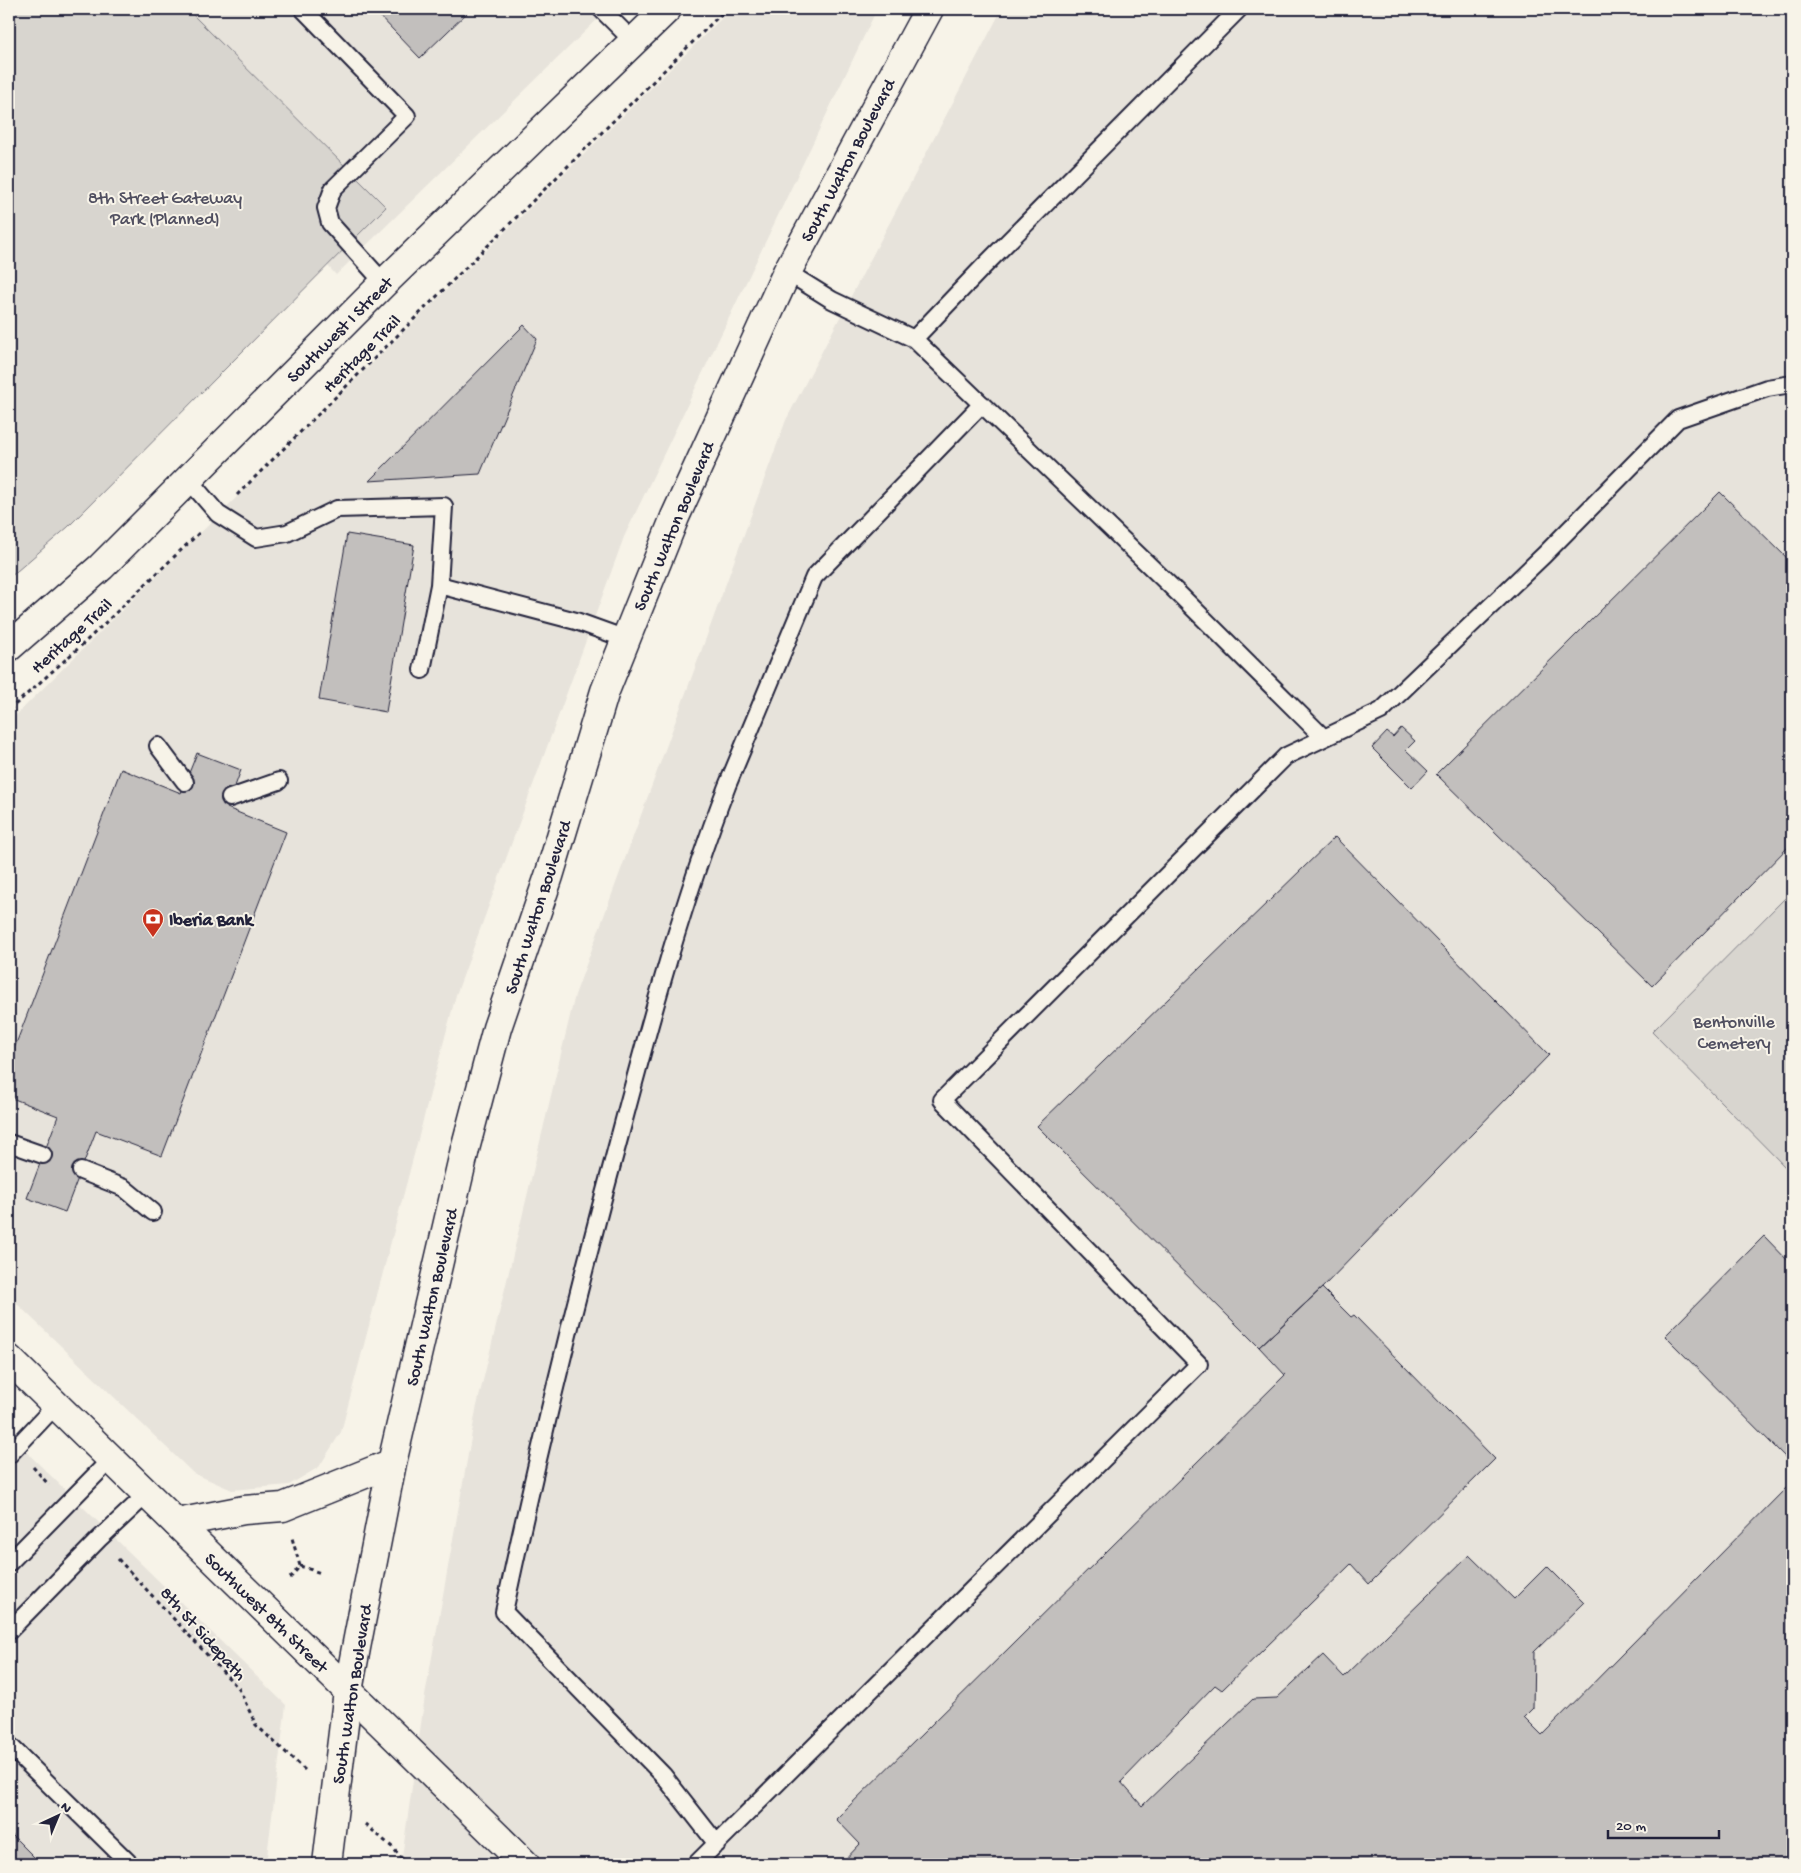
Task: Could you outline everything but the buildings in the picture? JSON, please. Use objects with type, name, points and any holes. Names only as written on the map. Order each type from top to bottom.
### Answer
[{"type":"main road","name":"Southwest I Street","points":[[9,647],[101,567],[384,283],[667,9]]},
{"type":"main road","name":"South Walton Boulevard","points":[[327,1864],[348,1691],[392,1463],[465,1149],[497,1028],[549,876],[605,691],[674,517],[787,272],[928,9]]},
{"type":"main road","name":"Southwest 8th Street","points":[[9,1359],[525,1864]]},
{"type":"main road","points":[[176,1523],[244,1510],[283,1507],[392,1463]]},
{"type":"lane","points":[[303,9],[407,116],[332,190],[326,208],[330,223],[384,283]]},
{"type":"lane","points":[[602,9],[634,42]]},
{"type":"lane","points":[[914,339],[1239,9]]},
{"type":"lane","points":[[787,272],[832,300],[914,339],[1180,595],[1323,737]]},
{"type":"lane","points":[[696,1864],[1199,1364],[942,1100],[1286,756],[1380,711],[1544,555],[1678,419],[1768,388],[1792,384]]},
{"type":"lane","points":[[717,1844],[663,1775],[504,1612],[564,1347],[660,984],[715,816],[814,577],[982,404]]},
{"type":"lane","points":[[188,479],[218,514],[256,538],[287,533],[337,509],[444,506],[439,585],[422,670]]},
{"type":"lane","points":[[439,585],[576,621],[626,640]]},
{"type":"lane","points":[[158,746],[186,782]]},
{"type":"lane","points":[[230,798],[279,781]]},
{"type":"lane","points":[[9,1143],[43,1155]]},
{"type":"lane","points":[[81,1172],[124,1188],[153,1212]]},
{"type":"lane","points":[[9,1455],[56,1406]]},
{"type":"lane","points":[[9,1563],[111,1459]]},
{"type":"lane","points":[[9,1631],[99,1539],[147,1494]]},
{"type":"lane","points":[[9,1745],[130,1864]]},
{"type":"path","name":"Heritage Trail","points":[[9,710],[83,644],[218,514],[726,9]]},
{"type":"path","points":[[27,1460],[53,1489]]},
{"type":"path","points":[[289,1530],[300,1566]]},
{"type":"path","name":"8th St Sidepath","points":[[113,1554],[238,1688],[256,1725],[289,1756]]},
{"type":"path","points":[[300,1566],[321,1573]]},
{"type":"path","points":[[290,1578],[300,1566]]},
{"type":"path","points":[[384,1840],[407,1864]]},
{"type":"shaded area","points":[[185,9],[608,9],[336,275],[262,191]]},
{"type":"shaded area","points":[[731,9],[877,9],[624,537],[456,995],[341,1432],[319,1467],[289,1485],[232,1490],[193,1473],[9,1296],[9,722]]},
{"type":"shaded area","points":[[1002,9],[1792,9],[1792,891],[1652,1032],[1792,1174],[1792,1864],[401,1864],[425,1696],[476,1410],[575,995],[786,420]]},
{"type":"shaded area","points":[[9,1435],[286,1705],[266,1864],[9,1864]]},
{"type":"green space","name":"8th Street Gateway Park (Planned)","points":[[9,9],[187,9],[386,207],[68,527],[9,578]]},
{"type":"green space","name":"Bentonville Cemetery","points":[[1792,891],[1792,1174],[1652,1032]]},
{"type":"place","name":"Iberia Bank","points":[[153,938]]}]
